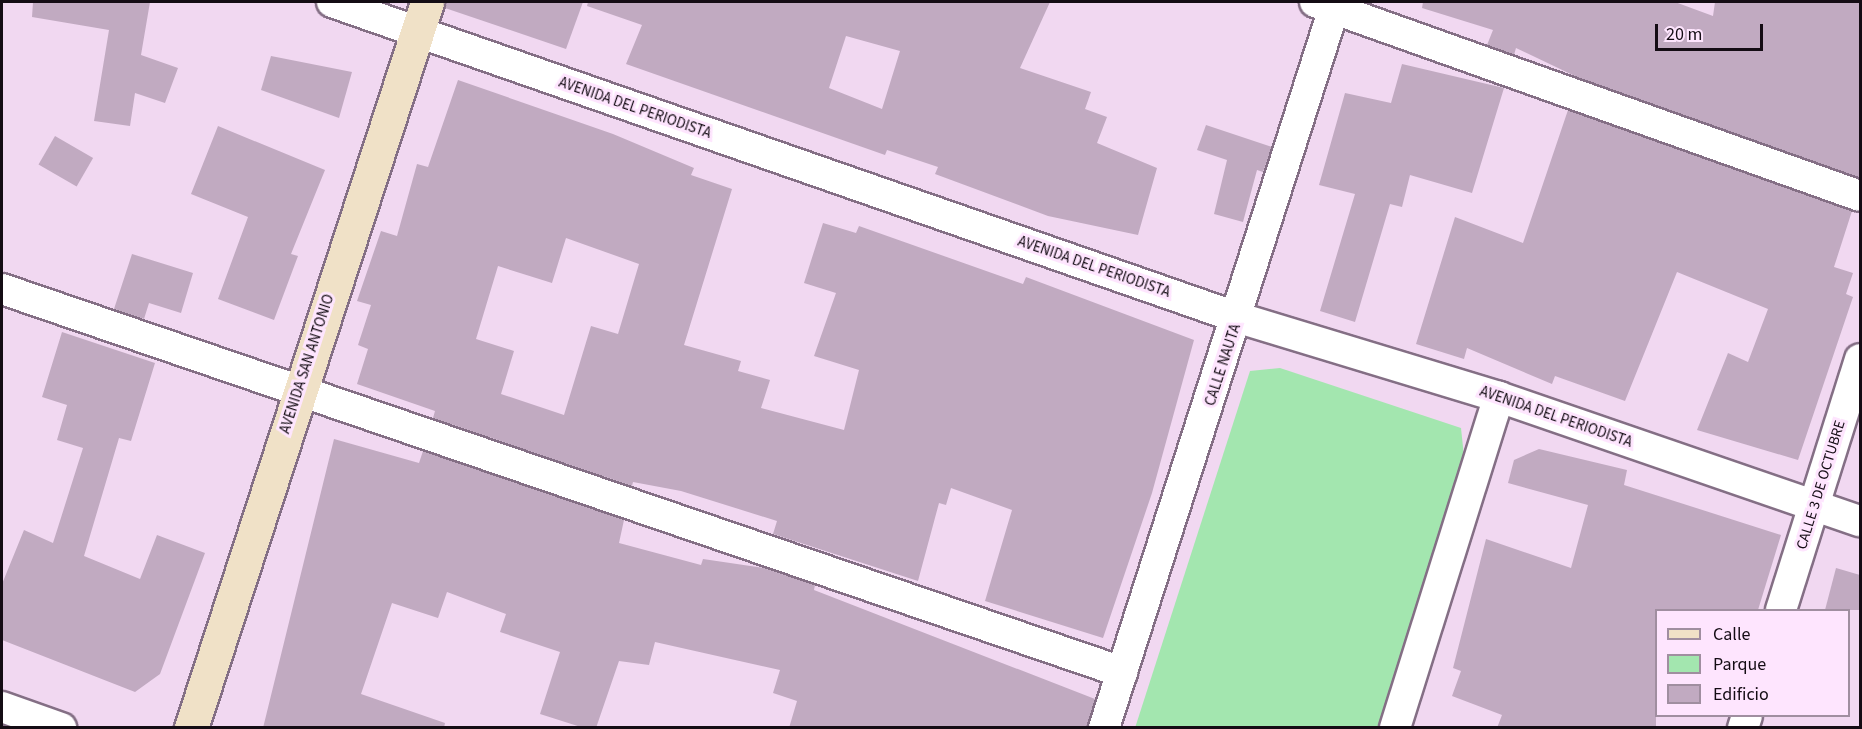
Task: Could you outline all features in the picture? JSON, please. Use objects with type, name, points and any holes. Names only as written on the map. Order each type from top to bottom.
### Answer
[{"type":"main road","name":"AVENIDA SAN ANTONIO","points":[[191,728],[298,388],[422,17]]},
{"type":"street","name":"AVENIDA DEL PERIODISTA","points":[[332,2],[422,17],[1239,318],[1499,397],[1860,521]]},
{"type":"street","points":[[1329,4],[1860,196]]},
{"type":"street","name":"CALLE NAUTA","points":[[1104,728],[1239,318],[1329,4]]},
{"type":"street","points":[[2,289],[298,388],[1122,672]]},
{"type":"street","name":"CALLE 3 DE OCTUBRE","points":[[1781,609],[1860,359]]},
{"type":"street","points":[[1395,728],[1499,397]]},
{"type":"street","points":[[2,707],[61,728]]},
{"type":"green space","points":[[1280,368],[1461,428],[1465,466],[1381,727],[1135,728],[1250,371]]},
{"type":"building","points":[[33,2],[150,2],[141,55],[178,68],[165,103],[135,93],[130,126],[94,121],[109,30],[32,17]]},
{"type":"building","points":[[445,2],[583,2],[566,49],[445,8]]},
{"type":"building","points":[[588,2],[1050,2],[1020,68],[1091,92],[1085,109],[1107,117],[1097,143],[1157,168],[1138,235],[1048,216],[935,174],[938,167],[887,150],[885,155],[626,64],[642,25],[587,6]],"holes":[[[846,36],[900,51],[882,109],[829,88]]]},
{"type":"building","points":[[1423,2],[1675,2],[1713,16],[1715,2],[1860,2],[1860,178],[1579,78],[1516,48],[1514,55],[1487,45],[1493,30],[1422,8]]},
{"type":"building","points":[[271,56],[352,72],[339,118],[261,90]]},
{"type":"building","points":[[1402,64],[1504,88],[1472,193],[1410,175],[1402,207],[1390,204],[1355,322],[1320,311],[1355,194],[1319,185],[1345,93],[1391,103]]},
{"type":"building","points":[[458,80],[613,134],[694,168],[691,175],[732,189],[684,345],[741,361],[738,371],[770,380],[761,408],[844,430],[859,370],[814,356],[836,293],[804,283],[823,223],[856,233],[859,226],[1023,284],[1026,277],[1194,340],[1152,493],[1103,638],[985,601],[1012,510],[951,488],[946,505],[939,503],[918,581],[773,534],[777,521],[681,491],[633,482],[632,486],[433,418],[435,411],[357,384],[368,349],[358,345],[371,305],[357,301],[381,231],[397,236],[417,164],[428,167]],"holes":[[[566,238],[639,264],[618,334],[591,326],[564,415],[501,394],[514,351],[476,339],[498,266],[552,283]]]},
{"type":"building","points":[[1568,110],[1852,211],[1834,267],[1853,273],[1846,294],[1853,297],[1798,460],[1697,430],[1728,353],[1748,362],[1768,309],[1677,272],[1625,401],[1555,376],[1552,384],[1467,348],[1464,359],[1416,344],[1455,217],[1523,243]]},
{"type":"building","points":[[1206,125],[1272,147],[1263,172],[1257,170],[1243,222],[1214,214],[1227,160],[1197,150]]},
{"type":"building","points":[[218,126],[325,170],[291,254],[298,256],[274,320],[218,299],[248,217],[191,194]]},
{"type":"building","points":[[55,136],[93,158],[77,187],[39,165]]},
{"type":"building","points":[[132,254],[193,273],[181,313],[149,303],[144,319],[114,309]]},
{"type":"building","points":[[62,332],[155,363],[131,441],[119,438],[84,556],[140,579],[157,535],[205,553],[160,674],[135,692],[2,640],[2,584],[24,530],[53,543],[83,448],[57,440],[67,405],[42,397]]},
{"type":"building","points":[[334,439],[419,463],[423,451],[624,520],[619,543],[701,565],[703,559],[764,568],[815,585],[814,590],[1095,699],[1087,728],[789,728],[797,701],[773,693],[780,670],[655,642],[649,665],[619,661],[596,728],[584,728],[540,714],[560,652],[500,632],[506,614],[447,592],[438,618],[392,603],[361,694],[445,723],[444,728],[263,728]]},
{"type":"building","points":[[1539,449],[1627,470],[1624,485],[1781,535],[1758,609],[1655,609],[1656,728],[1497,728],[1502,715],[1452,696],[1461,671],[1453,668],[1486,539],[1571,568],[1588,505],[1508,483],[1514,460]]},
{"type":"building","points":[[1836,568],[1860,575],[1860,610],[1825,609]]}]
